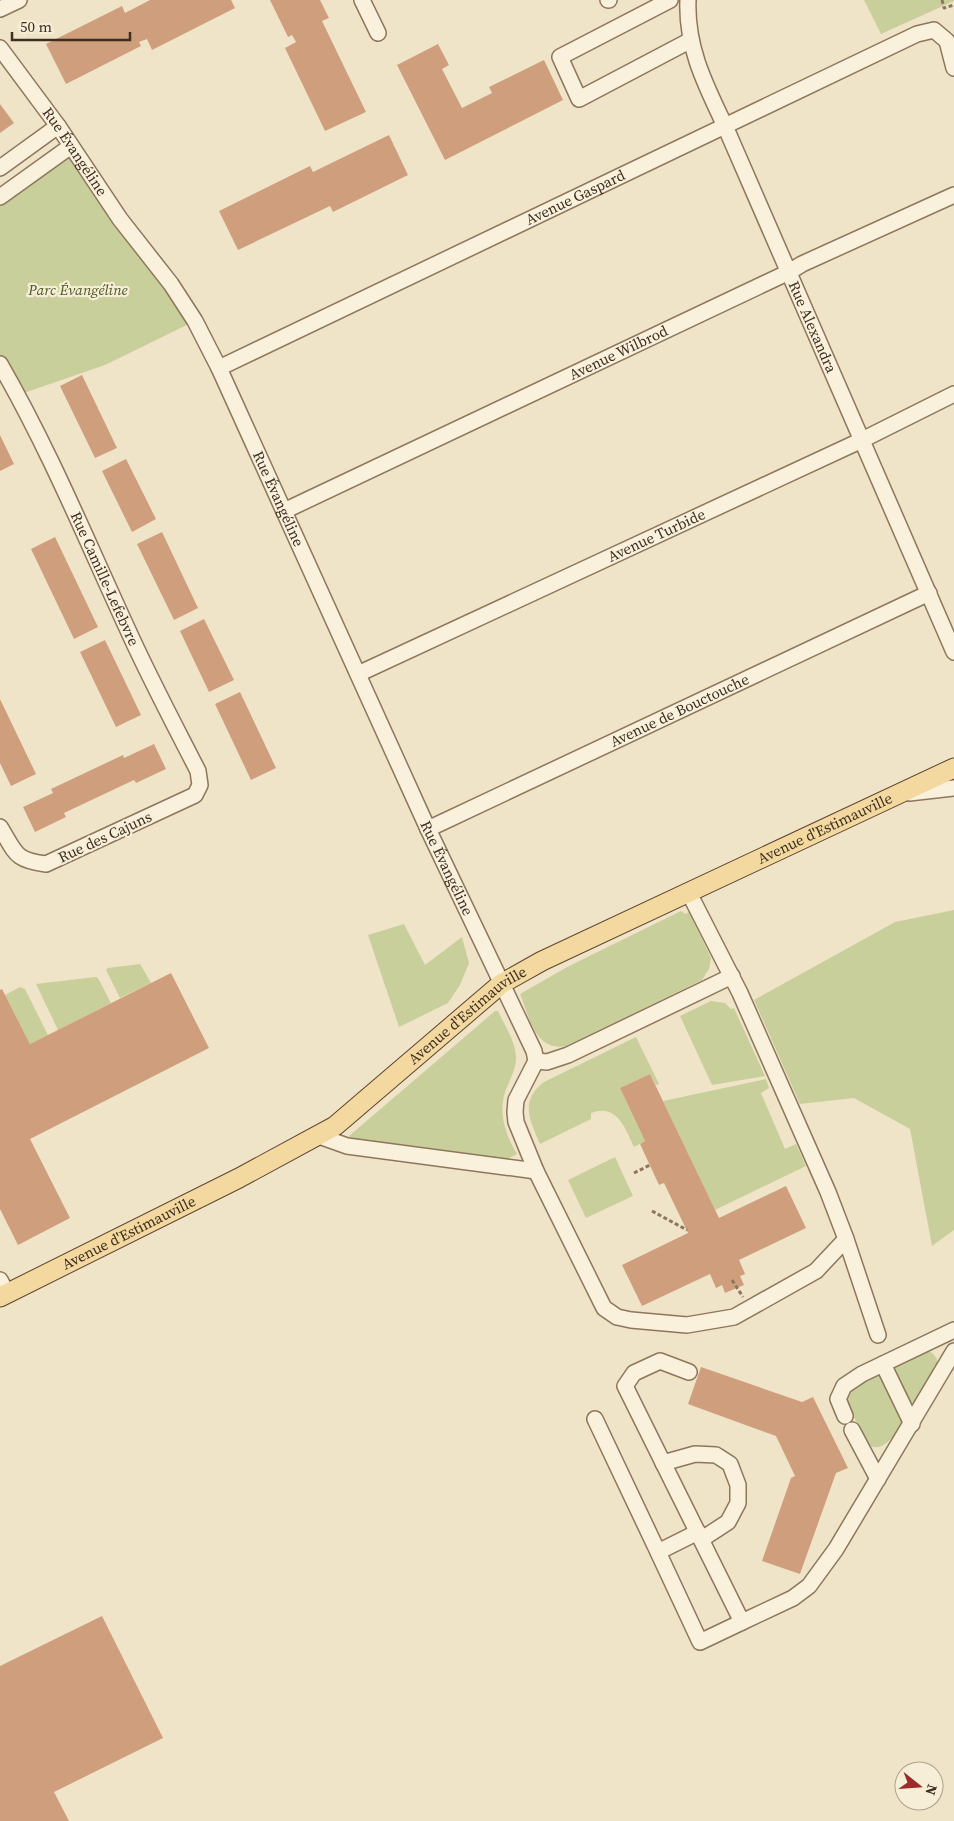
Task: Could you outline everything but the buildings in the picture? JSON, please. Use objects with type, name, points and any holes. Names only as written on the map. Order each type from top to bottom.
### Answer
[{"type":"main road","name":"Avenue d'Estimauville","points":[[2,1290],[239,1178],[319,1136],[334,1126],[501,984],[542,962],[954,768]]},
{"type":"street","points":[[0,9],[20,0]]},
{"type":"street","points":[[362,0],[378,33]]},
{"type":"street","points":[[670,0],[560,57],[579,99],[691,40]]},
{"type":"street","name":"Rue Alexandra","points":[[688,0],[687,21],[695,58],[954,652]]},
{"type":"street","name":"Avenue Gaspard","points":[[219,368],[917,34],[934,30],[947,41],[954,68]]},
{"type":"street","name":"Rue Évangéline","points":[[0,48],[58,126],[120,219],[171,284],[195,320],[219,368],[428,829],[501,984],[515,1009],[534,1051],[536,1061]]},
{"type":"street","points":[[0,168],[58,126]]},
{"type":"street","points":[[0,197],[71,146]]},
{"type":"street","name":"Avenue Wilbrod","points":[[284,511],[789,272],[802,264],[954,194]]},
{"type":"street","name":"Rue Camille-Lefebvre","points":[[0,364],[18,395],[70,500],[128,631],[198,771],[200,785],[195,795]]},
{"type":"street","name":"Avenue Turbide","points":[[358,674],[862,440],[954,394]]},
{"type":"street","name":"Avenue de Bouctouche","points":[[428,829],[929,593]]},
{"type":"street","points":[[900,793],[954,788]]},
{"type":"street","name":"Rue des Cajuns","points":[[0,827],[16,855],[28,862],[46,864],[195,795]]},
{"type":"street","points":[[689,893],[732,976],[828,1192],[878,1335]]},
{"type":"street","points":[[732,976],[568,1055],[548,1062],[536,1061],[516,1100],[515,1112],[516,1122],[536,1171],[604,1308],[617,1317],[687,1325],[734,1317],[816,1271],[846,1239]]},
{"type":"street","points":[[319,1136],[347,1146],[536,1171]]},
{"type":"street","points":[[845,1416],[838,1399],[844,1386],[862,1374],[954,1330]]},
{"type":"street","points":[[595,1419],[700,1642],[794,1598],[809,1586],[836,1548],[878,1480],[954,1351]]},
{"type":"street","points":[[689,1372],[660,1361],[634,1373],[625,1386],[742,1622]]},
{"type":"street","points":[[882,1364],[912,1424]]},
{"type":"street","points":[[852,1430],[878,1480]]},
{"type":"street","points":[[658,1552],[700,1536],[728,1522],[738,1503],[738,1485],[730,1464],[716,1455],[695,1454],[663,1463]]},
{"type":"path","points":[[942,0],[944,8],[954,5]]},
{"type":"path","points":[[634,1174],[650,1165]]},
{"type":"path","points":[[652,1211],[687,1230]]},
{"type":"green space","points":[[864,0],[954,0],[954,1],[881,34]]},
{"type":"green space","name":"Parc Évangéline","points":[[71,146],[195,321],[105,365],[18,395],[0,364],[0,197]]},
{"type":"green space","points":[[954,910],[954,1230],[932,1246],[910,1129],[854,1098],[800,1104],[754,1000],[895,922]]},
{"type":"green space","points":[[681,911],[685,914],[689,912],[711,958],[709,969],[702,980],[566,1046],[547,1044],[540,1038],[530,1022],[520,994],[569,966]]},
{"type":"green space","points":[[404,924],[425,965],[462,937],[469,963],[460,985],[448,1003],[399,1027],[368,935]]},
{"type":"green space","points":[[140,964],[151,983],[120,998],[106,970],[108,968]]},
{"type":"green space","points":[[98,978],[111,1003],[58,1030],[36,984]]},
{"type":"green space","points":[[20,987],[25,989],[48,1035],[30,1044],[5,995]]},
{"type":"green space","points":[[711,1001],[725,1003],[731,1009],[734,1008],[765,1076],[712,1085],[680,1016]]},
{"type":"green space","points":[[495,1011],[498,1011],[507,1028],[516,1052],[513,1073],[504,1096],[503,1113],[506,1130],[517,1154],[504,1161],[352,1141],[349,1136]]},
{"type":"green space","points":[[636,1037],[659,1084],[656,1085],[650,1074],[620,1088],[645,1141],[634,1147],[619,1119],[607,1111],[600,1111],[591,1113],[591,1119],[540,1144],[529,1112],[531,1096],[536,1089],[544,1082]]},
{"type":"green space","points":[[766,1079],[769,1088],[761,1093],[785,1149],[796,1144],[806,1166],[715,1210],[663,1101]]},
{"type":"green space","points":[[615,1157],[633,1196],[586,1218],[568,1180]]},
{"type":"green space","points":[[925,1350],[934,1355],[938,1366],[916,1402],[908,1403],[891,1366]]},
{"type":"green space","points":[[874,1374],[880,1374],[902,1418],[894,1435],[884,1445],[878,1447],[872,1447],[866,1443],[846,1400],[848,1392]]}]
